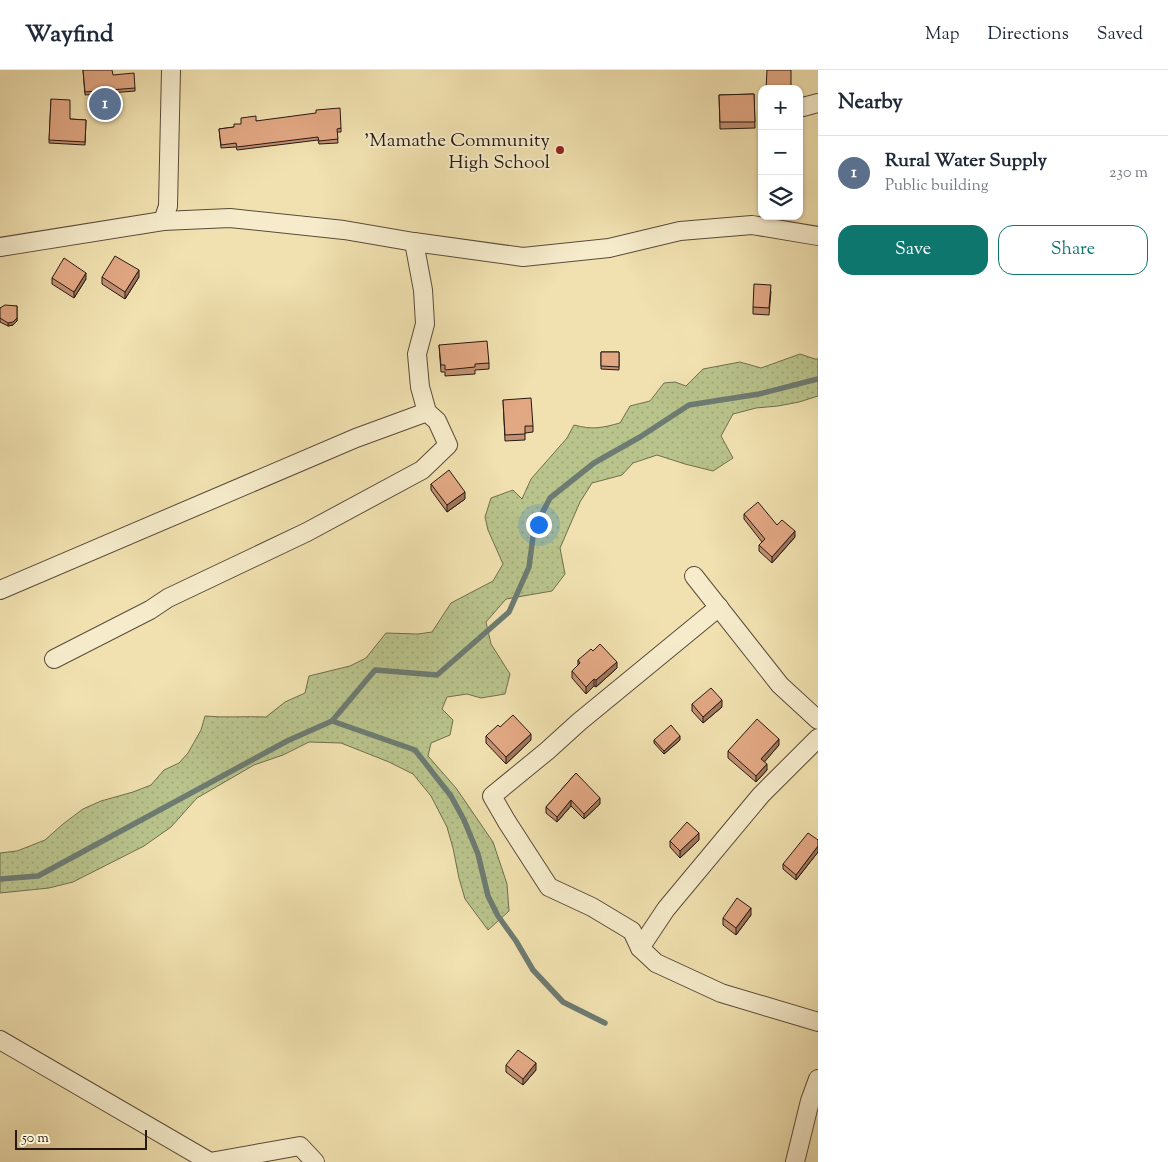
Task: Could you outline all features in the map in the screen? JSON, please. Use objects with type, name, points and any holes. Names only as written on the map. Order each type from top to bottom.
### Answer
[{"type":"street","points":[[163,221],[168,206],[171,70]]},
{"type":"street","points":[[0,247],[163,221],[230,218],[344,230],[414,242],[523,256],[609,248],[680,231],[752,225],[818,236]]},
{"type":"street","points":[[54,659],[150,610],[168,598],[307,532],[422,470],[448,445],[438,421],[427,412],[420,387],[417,354],[425,324],[423,290],[414,242]]},
{"type":"street","points":[[0,590],[356,438],[427,412]]},
{"type":"street","points":[[694,576],[780,685],[818,720]]},
{"type":"street","points":[[719,607],[492,796],[549,887],[592,907],[632,931],[640,948],[656,963],[721,993],[818,1022]]},
{"type":"street","points":[[640,948],[666,909],[761,794],[818,738]]},
{"type":"street","points":[[0,1040],[210,1162],[300,1146],[315,1162]]},
{"type":"street","points":[[795,1162],[810,1101],[818,1079]]},
{"type":"green space","points":[[800,354],[818,359],[818,396],[799,402],[756,408],[733,414],[721,436],[733,458],[713,471],[657,455],[633,463],[622,475],[592,483],[580,502],[560,548],[565,574],[552,591],[506,599],[486,622],[491,644],[510,674],[505,694],[481,698],[467,694],[447,697],[442,709],[453,720],[450,735],[431,743],[428,756],[456,788],[493,842],[507,884],[509,911],[488,930],[465,899],[447,827],[431,796],[413,774],[389,762],[341,743],[309,742],[283,755],[254,765],[197,798],[171,827],[144,846],[73,882],[49,888],[0,893],[0,853],[17,851],[45,840],[83,809],[101,801],[151,785],[164,770],[179,763],[188,753],[201,730],[205,716],[266,717],[285,702],[305,693],[309,676],[350,666],[366,658],[386,633],[418,634],[432,632],[451,603],[493,581],[503,564],[488,530],[485,517],[491,498],[513,490],[522,499],[531,479],[567,438],[574,425],[597,428],[620,423],[630,406],[650,401],[664,383],[675,382],[686,386],[703,369],[740,362],[761,368]]},
{"type":"building","points":[[83,70],[112,70],[113,75],[134,73],[135,88],[85,92]]},
{"type":"building","points":[[767,70],[791,70],[791,85],[766,85]]},
{"type":"building","points":[[754,94],[755,122],[720,122],[719,95]]},
{"type":"building","points":[[51,99],[70,100],[70,119],[86,120],[85,142],[49,140]]},
{"type":"building","points":[[340,108],[341,128],[337,129],[338,139],[319,141],[318,137],[237,147],[236,143],[221,145],[219,129],[234,127],[234,124],[241,124],[241,118],[256,116],[256,121],[316,113],[316,110]]},
{"type":"building","points":[[115,256],[139,270],[125,292],[102,277]]},
{"type":"building","points":[[64,258],[86,273],[74,292],[52,278]]},
{"type":"building","points":[[754,284],[771,285],[769,308],[753,307]]},
{"type":"building","points":[[5,305],[17,306],[17,318],[13,322],[8,323],[0,318],[0,308]]},
{"type":"building","points":[[487,341],[489,363],[475,364],[475,367],[445,370],[445,365],[441,365],[439,345]]},
{"type":"building","points":[[601,352],[619,352],[619,367],[601,366]]},
{"type":"building","points":[[531,398],[533,426],[525,426],[525,434],[505,435],[503,400]]},
{"type":"building","points":[[449,470],[465,492],[447,505],[431,484]]},
{"type":"building","points":[[758,502],[777,525],[782,520],[795,531],[772,557],[759,545],[765,539],[744,514]]},
{"type":"building","points":[[600,644],[617,662],[586,687],[572,671],[580,663],[578,660],[591,649],[593,651]]},
{"type":"building","points":[[711,688],[722,700],[703,717],[692,704]]},
{"type":"building","points":[[513,715],[531,734],[506,757],[486,736]]},
{"type":"building","points":[[757,719],[779,739],[761,759],[767,764],[756,776],[728,751]]},
{"type":"building","points":[[671,725],[680,736],[664,751],[654,740]]},
{"type":"building","points":[[576,773],[600,798],[584,814],[571,800],[557,817],[546,807]]},
{"type":"building","points":[[687,822],[699,833],[680,851],[670,841]]},
{"type":"building","points":[[808,833],[818,840],[818,846],[796,875],[783,864]]},
{"type":"building","points":[[737,898],[751,908],[736,928],[723,918]]},
{"type":"building","points":[[518,1050],[536,1063],[523,1079],[506,1065]]},
{"type":"waterway","points":[[0,879],[38,876],[287,741],[332,721],[375,670],[437,675],[509,612],[529,567],[534,529],[550,498],[594,463],[640,437],[689,405],[759,394],[818,379]]},
{"type":"waterway","points":[[332,721],[415,750],[451,796],[464,820],[478,854],[488,896],[498,916],[516,941],[533,970],[563,1002],[605,1023]]},
{"type":"place","name":"Rural Water Supply","points":[[105,104]]},
{"type":"place","name":"'Mamathe Community High School","points":[[560,150]]}]
